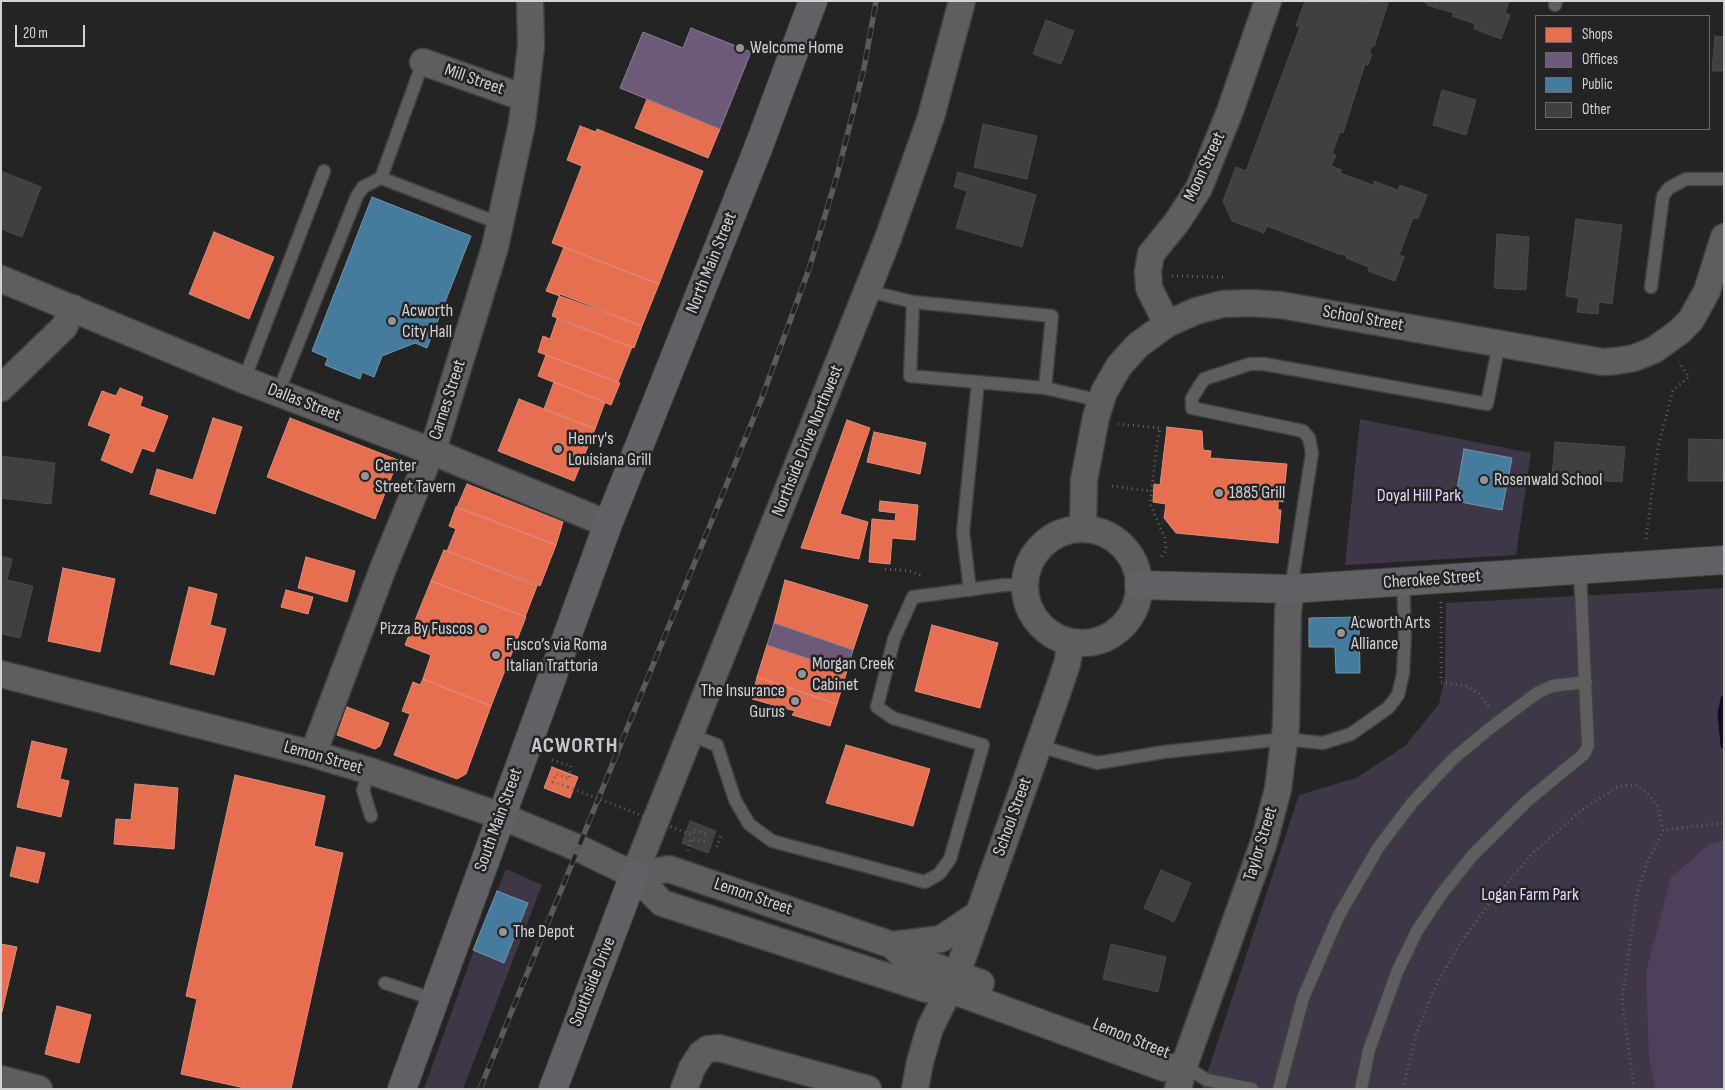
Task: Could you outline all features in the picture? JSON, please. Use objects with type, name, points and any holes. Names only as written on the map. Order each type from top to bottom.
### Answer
[{"type":"main road","name":"North Main Street","points":[[608,524],[754,158],[812,1]]},
{"type":"main road","name":"South Main Street","points":[[402,1089],[433,999],[608,524]]},
{"type":"main road","name":"Cherokee Street","points":[[1139,585],[1292,589],[1724,560]]},
{"type":"main road","name":"Southside Drive","points":[[553,1089],[634,875]]},
{"type":"street","name":"Carnes Street","points":[[313,754],[384,566],[431,451],[473,322],[501,224],[525,98],[531,46],[530,1]]},
{"type":"street","name":"Northside Drive Northwest","points":[[634,875],[868,291],[931,117],[962,1]]},
{"type":"street","name":"Moon Street","points":[[1167,324],[1149,288],[1148,270],[1152,254],[1177,222],[1199,188],[1230,111],[1268,1]]},
{"type":"street","name":"Mill Street","points":[[423,62],[525,98]]},
{"type":"street","name":"School Street","points":[[1083,528],[1084,480],[1101,400],[1119,366],[1138,345],[1167,324],[1196,310],[1222,304],[1250,302],[1281,305],[1602,362],[1634,358],[1654,350],[1679,332],[1699,307],[1724,237]]},
{"type":"street","name":"Dallas Street","points":[[1,279],[244,380],[431,451],[608,524]]},
{"type":"street","points":[[1,388],[64,326],[73,308]]},
{"type":"street","points":[[1083,528],[1100,531],[1116,540],[1128,552],[1136,567],[1139,585],[1137,601],[1130,617],[1119,630],[1104,638],[1088,643],[1071,642],[1054,636],[1041,625],[1031,610],[1026,585],[1027,573],[1034,555],[1047,541],[1064,531],[1083,528]]},
{"type":"street","name":"Taylor Street","points":[[1181,1077],[1264,842],[1278,789],[1284,739],[1288,611],[1292,589]]},
{"type":"street","name":"School Street","points":[[915,1089],[920,1062],[930,1028],[954,982],[1039,746],[1067,664],[1071,642]]},
{"type":"street","name":"Lemon Street","points":[[1,674],[313,754],[370,772],[501,816],[634,875],[662,904],[926,988],[954,982]]},
{"type":"street","name":"Lemon Street","points":[[634,875],[669,869],[892,945],[901,954],[954,982],[1164,1068],[1181,1077]]},
{"type":"street","points":[[892,945],[907,945],[941,939],[978,914]]},
{"type":"street","points":[[684,1089],[692,1068],[701,1054],[708,1050],[719,1048],[868,1089]]},
{"type":"street","points":[[1,1079],[39,1089]]},
{"type":"lane","points":[[278,393],[357,196],[363,188],[381,178],[423,62]]},
{"type":"lane","points":[[244,380],[324,171]]},
{"type":"lane","points":[[381,178],[501,224]]},
{"type":"lane","points":[[1651,287],[1663,196],[1669,188],[1686,179],[1724,179]]},
{"type":"lane","points":[[868,291],[913,302],[1052,316],[1045,388]]},
{"type":"lane","points":[[913,302],[910,376],[1045,388],[1101,400]]},
{"type":"lane","points":[[1292,589],[1312,453],[1309,438],[1303,431],[1192,408],[1192,398],[1204,379],[1250,364],[1264,364],[1487,404],[1499,343]]},
{"type":"lane","points":[[970,590],[963,532],[978,382]]},
{"type":"lane","points":[[1361,1089],[1369,1050],[1397,972],[1416,931],[1472,856],[1526,801],[1584,754],[1588,741],[1580,570]]},
{"type":"lane","points":[[1039,746],[1097,763],[1164,752],[1284,739],[1323,743],[1351,734],[1388,708],[1398,695],[1403,674],[1405,633],[1403,581]]},
{"type":"lane","points":[[690,735],[716,745],[735,800],[749,824],[772,841],[924,882],[939,874],[950,859],[983,745],[893,718],[877,707],[894,639],[913,597],[1004,585],[1026,585]]},
{"type":"lane","points":[[1279,1089],[1303,998],[1338,917],[1378,848],[1412,803],[1453,759],[1499,721],[1537,693],[1552,686],[1586,682]]},
{"type":"lane","points":[[370,772],[363,790],[371,816]]},
{"type":"lane","points":[[385,983],[433,999]]},
{"type":"lane","points":[[1181,1077],[1252,1089]]},
{"type":"path","points":[[1645,548],[1658,448],[1674,390],[1689,377],[1680,364]]},
{"type":"path","points":[[1118,424],[1160,428],[1156,444],[1150,504],[1165,538],[1166,550],[1159,560]]},
{"type":"path","points":[[1112,486],[1152,491]]},
{"type":"path","points":[[885,570],[909,571],[921,575]]},
{"type":"path","points":[[1441,597],[1441,682],[1466,686],[1478,693],[1499,721]]},
{"type":"path","points":[[552,760],[571,766],[569,779],[556,774],[553,782],[692,834],[694,829],[707,834],[704,842],[691,839],[688,852]]},
{"type":"path","points":[[1403,1089],[1415,1037],[1436,985],[1461,942],[1491,901],[1534,852],[1586,807],[1619,786],[1638,785],[1658,807],[1663,830],[1647,862],[1637,894],[1626,960],[1622,1000],[1634,1089]]},
{"type":"path","points":[[1663,830],[1724,823]]},
{"type":"path","points":[[717,847],[721,836]]},
{"type":"green space","name":"Doyal Hill Park","points":[[1360,419],[1531,453],[1516,555],[1345,565]]},
{"type":"green space","name":"Logan Farm Park","points":[[1724,588],[1724,1089],[1202,1089],[1299,795],[1356,778],[1405,746],[1439,704],[1445,677],[1446,603]]},
{"type":"green space","points":[[506,869],[542,885],[463,1089],[424,1089],[478,939]]},
{"type":"shaded area","points":[[1724,840],[1724,1089],[1655,1089],[1649,1057],[1646,972],[1671,877],[1710,844]]},
{"type":"building: Shops","points":[[647,99],[720,129],[708,158],[635,128]]},
{"type":"building: Shops","points":[[580,126],[596,132],[597,129],[703,171],[659,284],[552,243],[582,166],[567,160]]},
{"type":"building: Shops","points":[[214,232],[274,257],[249,319],[189,294]]},
{"type":"building: Shops","points":[[564,247],[659,284],[642,326],[546,291]]},
{"type":"building: Shops","points":[[560,294],[642,326],[634,348],[552,316]]},
{"type":"building: Shops","points":[[557,319],[632,347],[618,382],[538,352],[543,336],[550,339]]},
{"type":"building: Shops","points":[[546,355],[620,383],[611,405],[538,376]]},
{"type":"building: Shops","points":[[554,382],[605,402],[595,429],[544,409]]},
{"type":"building: Shops","points":[[120,388],[143,397],[140,406],[168,416],[154,452],[142,448],[132,473],[101,460],[111,434],[88,425],[102,391],[116,396]]},
{"type":"building: Shops","points":[[519,399],[595,429],[574,481],[498,451]]},
{"type":"building: Shops","points":[[213,418],[242,427],[215,514],[150,494],[157,469],[193,480]]},
{"type":"building: Shops","points":[[290,418],[398,460],[375,519],[267,477]]},
{"type":"building: Shops","points":[[847,420],[870,428],[840,514],[868,522],[859,559],[801,548]]},
{"type":"building: Shops","name":"1885 Grill","points":[[1167,427],[1202,431],[1203,450],[1211,451],[1210,458],[1287,464],[1283,502],[1278,501],[1278,510],[1281,510],[1278,543],[1176,533],[1164,518],[1166,504],[1153,502],[1154,484],[1160,485]]},
{"type":"building: Shops","points":[[874,432],[926,443],[920,474],[867,462]]},
{"type":"building: Shops","points":[[467,484],[563,522],[556,545],[457,507]]},
{"type":"building: Shops","points":[[880,501],[918,505],[915,540],[892,538],[890,564],[869,562],[872,519],[895,521],[896,513],[879,511]]},
{"type":"building: Shops","points":[[456,507],[556,545],[540,586],[447,551],[456,529],[449,526]]},
{"type":"building: Shops","points":[[444,550],[537,586],[525,617],[431,581]]},
{"type":"building: Shops","points":[[306,557],[355,571],[347,602],[298,588]]},
{"type":"building: Shops","points":[[63,568],[115,579],[100,652],[48,641]]},
{"type":"building: Shops","points":[[785,580],[868,605],[853,650],[774,623]]},
{"type":"building: Shops","points":[[431,581],[526,617],[491,706],[423,679],[431,655],[405,645]]},
{"type":"building: Shops","points":[[189,587],[217,594],[210,625],[226,629],[214,675],[170,664]]},
{"type":"building: Shops","points":[[286,590],[313,597],[308,614],[281,607]]},
{"type":"building: Shops","points":[[932,625],[998,643],[980,708],[915,691]]},
{"type":"building: Shops","name":"Morgan Creek Cabinet","points":[[767,645],[847,671],[837,704],[757,677]]},
{"type":"building: Shops","name":"The Insurance Gurus","points":[[757,677],[837,704],[830,726],[792,715],[795,711],[752,699]]},
{"type":"building: Shops","points":[[423,679],[491,706],[466,774],[457,779],[394,755],[410,714],[402,711],[413,682],[420,685]]},
{"type":"building: Shops","points":[[347,707],[389,723],[380,746],[375,749],[337,735]]},
{"type":"building: Shops","points":[[32,741],[67,749],[60,779],[69,781],[61,817],[17,807]]},
{"type":"building: Shops","points":[[846,745],[930,769],[913,826],[826,803]]},
{"type":"building: Shops","points":[[552,767],[578,777],[570,798],[544,788]]},
{"type":"building: Shops","points":[[235,775],[325,796],[314,846],[343,853],[291,1089],[249,1089],[181,1074],[197,999],[186,996]]},
{"type":"building: Shops","points":[[135,784],[178,788],[174,849],[114,844],[116,819],[131,820]]},
{"type":"building: Shops","points":[[17,847],[45,853],[38,883],[10,876]]},
{"type":"building: Shops","points":[[1,944],[17,947],[2,1012],[1,1012]]},
{"type":"building: Shops","points":[[57,1006],[91,1015],[79,1063],[45,1054]]},
{"type":"building: Offices","points":[[691,28],[751,52],[720,129],[620,88],[643,32],[683,48]]},
{"type":"building: Offices","points":[[774,623],[853,650],[847,671],[767,645]]},
{"type":"building: Public","points":[[372,197],[471,236],[427,348],[415,343],[382,356],[374,377],[362,372],[360,379],[325,365],[328,358],[312,351]]},
{"type":"building: Public","points":[[1464,449],[1512,458],[1502,510],[1455,501]]},
{"type":"building: Public","points":[[1359,617],[1360,673],[1336,673],[1335,647],[1309,647],[1309,618]]},
{"type":"building: Public","points":[[497,891],[528,903],[504,963],[473,950]]},
{"type":"building: Other","points":[[1305,1],[1388,3],[1374,47],[1372,46],[1369,52],[1372,54],[1368,65],[1365,64],[1343,133],[1340,132],[1332,153],[1336,155],[1331,166],[1342,170],[1340,173],[1373,185],[1374,181],[1398,190],[1400,185],[1427,195],[1418,219],[1413,218],[1399,255],[1404,257],[1395,281],[1368,271],[1369,267],[1346,258],[1347,255],[1339,254],[1267,226],[1264,233],[1232,221],[1223,201],[1236,167],[1246,171],[1300,27],[1296,26]]},
{"type":"building: Other","points":[[1422,1],[1509,1],[1505,13],[1510,15],[1501,39],[1474,29],[1475,24],[1452,16],[1454,13],[1427,5],[1427,3]]},
{"type":"building: Other","points":[[1046,20],[1074,31],[1061,64],[1033,54]]},
{"type":"building: Other","points":[[1715,36],[1724,37],[1724,71],[1712,71]]},
{"type":"building: Other","points":[[1442,90],[1476,100],[1466,135],[1433,125]]},
{"type":"building: Other","points":[[983,124],[1037,136],[1027,179],[974,167]]},
{"type":"building: Other","points":[[1,171],[41,187],[22,237],[1,229]]},
{"type":"building: Other","points":[[958,172],[1036,195],[1022,247],[956,228],[967,191],[954,187]]},
{"type":"building: Other","points":[[1576,219],[1622,225],[1612,304],[1599,302],[1598,314],[1577,312],[1579,298],[1566,296]]},
{"type":"building: Other","points":[[1497,234],[1529,237],[1526,290],[1494,288]]},
{"type":"building: Other","points":[[1689,439],[1724,440],[1723,481],[1688,481]]},
{"type":"building: Other","points":[[1555,442],[1625,447],[1622,482],[1552,477]]},
{"type":"building: Other","points":[[1,456],[55,463],[51,504],[1,498]]},
{"type":"building: Other","points":[[1,556],[12,559],[7,580],[33,586],[20,638],[1,634]]},
{"type":"building: Other","points":[[690,821],[716,831],[708,853],[682,843]]},
{"type":"building: Other","points":[[1161,870],[1191,883],[1174,922],[1144,908]]},
{"type":"building: Other","points":[[1111,944],[1166,957],[1158,992],[1103,979]]},
{"type":"waterway","points":[[1724,699],[1721,714],[1724,745]]},
{"type":"railway","points":[[480,1089],[761,400],[809,269],[838,172],[864,68],[876,1]]},
{"type":"place","name":"Welcome Home","points":[[740,48]]},
{"type":"place","name":"Acworth City Hall","points":[[392,321]]},
{"type":"place","name":"Henry's Louisiana Grill","points":[[558,449]]},
{"type":"place","name":"Center Street Tavern","points":[[365,476]]},
{"type":"place","name":"Rosenwald School","points":[[1484,480]]},
{"type":"place","name":"1885 Grill","points":[[1219,493]]},
{"type":"place","name":"Pizza By Fuscos","points":[[483,629]]},
{"type":"place","name":"Acworth Arts Alliance","points":[[1341,633]]},
{"type":"place","name":"Fusco’s via Roma Italian Trattoria","points":[[496,655]]},
{"type":"place","name":"Morgan Creek Cabinet","points":[[802,674]]},
{"type":"place","name":"The Insurance Gurus","points":[[795,701]]},
{"type":"place","name":"The Depot","points":[[503,932]]},
{"type":"district","name":"ACWORTH","points":[[575,746]]}]
